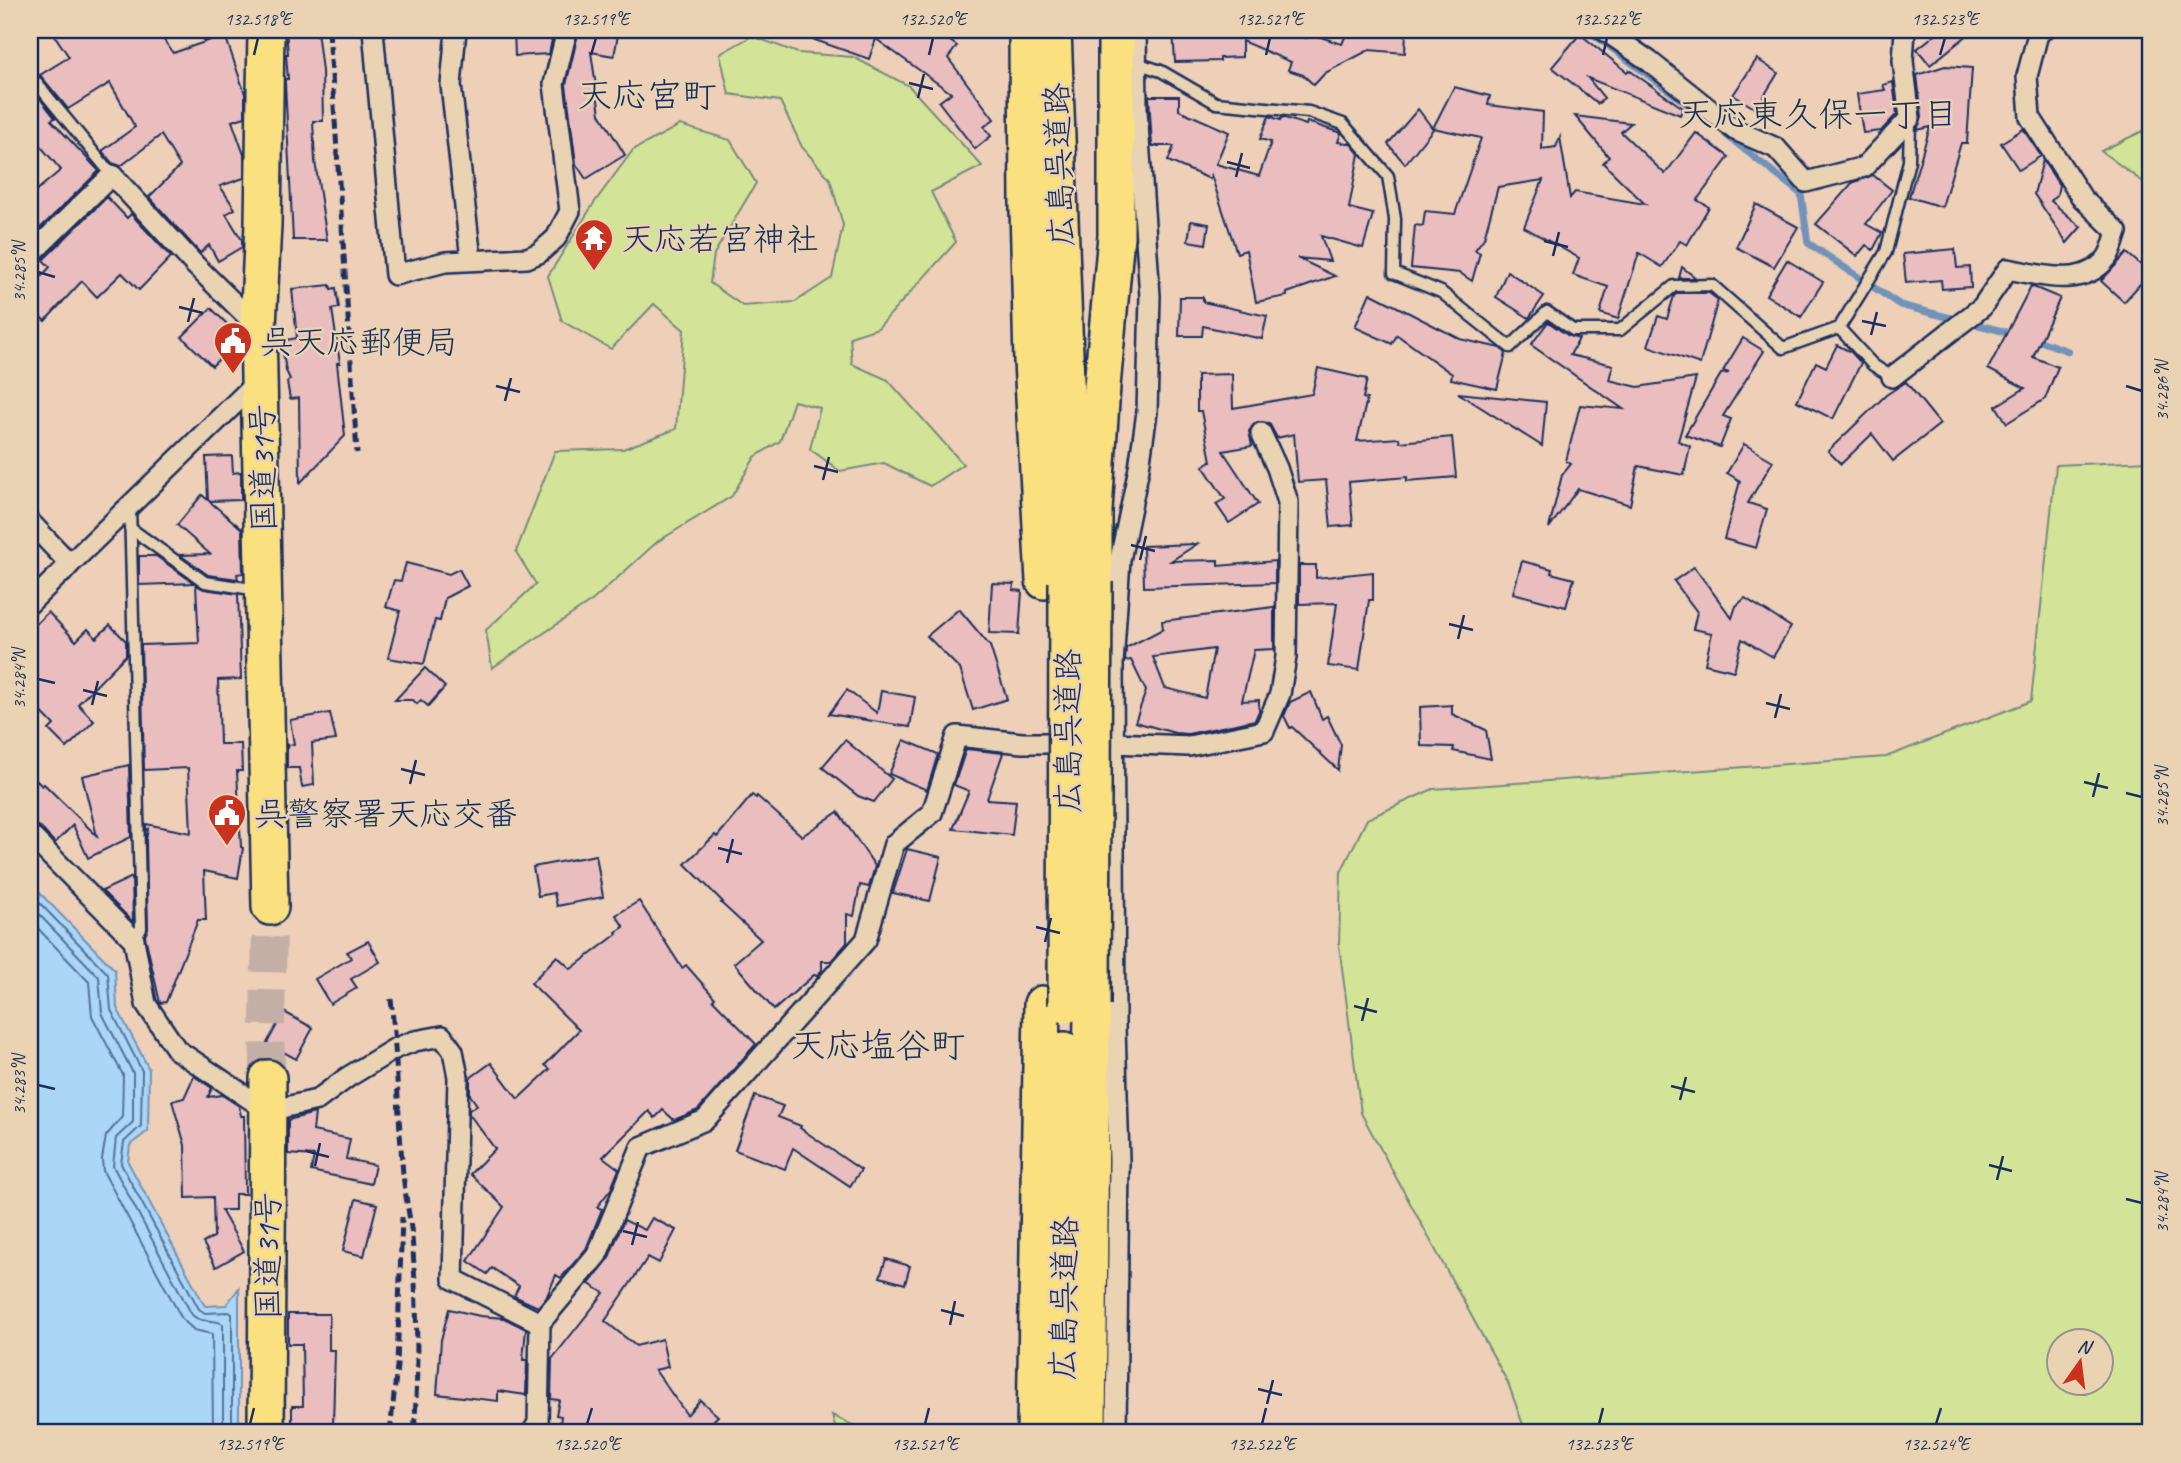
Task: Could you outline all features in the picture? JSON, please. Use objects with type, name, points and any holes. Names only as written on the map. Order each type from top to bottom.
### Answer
[{"type":"highway","name":"国道31号","points":[[266,30],[263,224],[258,327],[270,907]]},
{"type":"highway","points":[[1027,30],[1032,361],[1068,581],[1067,1005],[1088,1433]]},
{"type":"highway","name":"広島呉道路","points":[[1053,30],[1068,408],[1068,581]]},
{"type":"highway","points":[[1035,1433],[1067,1005],[1068,581],[1096,482],[1116,236],[1116,30]]},
{"type":"highway","name":"広島呉道路","points":[[1062,1433],[1067,1005]]},
{"type":"highway","name":"国道31号","points":[[266,1433],[268,1094]]},
{"type":"street","points":[[373,30],[395,275],[445,262],[527,258],[539,253],[556,238],[570,211],[554,84],[567,30]]},
{"type":"street","points":[[456,30],[451,85],[471,259]]},
{"type":"street","points":[[1116,1433],[1119,1160],[1115,1027],[1113,664],[1120,560],[1139,468],[1146,412],[1150,296],[1137,111],[1136,30]]},
{"type":"street","points":[[1604,30],[1649,61],[1735,130],[1776,148],[1806,182],[1864,167],[1910,118],[1903,61],[1905,30]]},
{"type":"street","points":[[1892,377],[1982,307],[2008,269],[2061,279],[2093,270],[2108,257],[2117,232],[2082,198],[2030,117],[2027,76],[2039,34],[2043,30]]},
{"type":"street","points":[[30,255],[113,175],[195,265],[258,327]]},
{"type":"street","points":[[30,603],[261,379]]},
{"type":"street","points":[[532,1433],[538,1423],[540,1323],[597,1255],[641,1147],[705,1120],[866,940],[894,844],[932,813],[957,736],[1022,743],[1113,743],[1189,747],[1264,731],[1280,694],[1286,657],[1287,502],[1277,468],[1261,433]]},
{"type":"street","points":[[30,522],[70,564]]},
{"type":"street","points":[[30,611],[70,564]]},
{"type":"street","points":[[30,835],[134,940],[146,1004],[177,1050],[268,1094],[317,1100],[348,1077],[396,1048],[442,1036],[453,1051],[458,1077],[453,1279],[540,1323]]},
{"type":"lane","points":[[1136,63],[1161,71],[1216,103],[1308,112],[1343,124],[1388,176],[1395,219],[1394,273],[1441,292],[1510,346],[1547,312],[1573,330],[1620,331],[1674,286],[1712,285],[1783,348],[1839,328],[1886,252],[1909,161],[1910,118]]},
{"type":"lane","points":[[30,75],[113,175]]},
{"type":"lane","points":[[1839,328],[1873,365],[1892,377]]},
{"type":"lane","points":[[130,506],[141,928],[134,940]]},
{"type":"lane","points":[[130,528],[205,582],[264,591]]},
{"type":"green space","points":[[752,36],[798,53],[853,57],[909,86],[982,166],[931,192],[956,242],[878,328],[850,337],[852,364],[888,380],[963,464],[930,486],[884,463],[840,471],[810,449],[820,408],[794,401],[780,441],[755,457],[732,496],[657,542],[593,600],[492,668],[486,630],[536,584],[516,552],[555,451],[623,449],[676,429],[684,330],[654,304],[611,349],[562,321],[548,276],[594,203],[633,150],[680,125],[730,140],[756,183],[714,254],[710,283],[743,306],[795,302],[832,278],[843,225],[830,179],[802,147],[780,101],[729,94],[720,54]]},
{"type":"green space","points":[[2151,127],[2151,188],[2101,151]]},
{"type":"green space","points":[[2151,461],[2151,1433],[1526,1433],[1508,1383],[1361,1113],[1339,945],[1341,872],[1367,819],[1433,789],[1886,757],[2031,701],[2056,465]]},
{"type":"green space","points":[[832,1415],[868,1433],[837,1433]]},
{"type":"water","points":[[30,883],[115,970],[117,1008],[149,1069],[148,1131],[130,1145],[128,1162],[205,1306],[226,1305],[239,1288],[239,1433],[30,1433]]},
{"type":"building","points":[[51,30],[157,30],[173,53],[225,35],[245,94],[245,117],[232,121],[244,155],[244,178],[220,186],[235,209],[226,214],[242,240],[242,247],[218,261],[209,245],[200,253],[149,197],[180,166],[161,135],[121,166],[112,163],[102,151],[135,127],[110,83],[68,109],[40,75],[69,57]]},
{"type":"building","points":[[286,30],[317,30],[322,71],[323,121],[313,121],[315,161],[327,240],[293,240],[285,83],[285,79],[288,79]]},
{"type":"building","points":[[514,30],[554,30],[549,54],[515,56]]},
{"type":"building","points":[[579,30],[619,30],[614,56],[591,52],[600,114],[625,155],[586,179],[576,164],[566,85]]},
{"type":"building","points":[[795,30],[934,30],[957,46],[948,58],[994,119],[984,127],[991,136],[975,149],[939,102],[951,93],[876,39],[869,59],[795,33]]},
{"type":"building","points":[[1173,30],[1287,30],[1306,38],[1308,33],[1342,44],[1348,30],[1406,30],[1405,53],[1369,50],[1325,73],[1314,85],[1303,75],[1288,70],[1291,62],[1242,41],[1242,57],[1220,58],[1220,61],[1175,62]]},
{"type":"building","points":[[1941,30],[1974,30],[1930,65],[1917,49]]},
{"type":"building","points":[[1580,34],[1627,72],[1629,70],[1683,108],[1680,115],[1588,78],[1604,98],[1598,104],[1552,67]]},
{"type":"building","points":[[1757,59],[1778,73],[1756,109],[1733,95]]},
{"type":"building","points":[[1945,66],[1972,68],[1967,143],[1961,143],[1942,207],[1909,197],[1930,127],[1917,130],[1922,117],[1917,75]]},
{"type":"building","points":[[1893,82],[1897,114],[1881,131],[1863,133],[1857,94],[1885,90],[1883,85]]},
{"type":"building","points":[[30,86],[55,118],[51,120],[99,171],[30,238],[30,196],[61,170],[30,134]]},
{"type":"building","points":[[1454,87],[1490,96],[1488,105],[1543,112],[1542,149],[1556,147],[1560,137],[1570,198],[1575,192],[1645,204],[1603,163],[1609,157],[1575,116],[1631,123],[1621,132],[1665,174],[1696,133],[1729,157],[1697,200],[1709,207],[1687,245],[1680,241],[1662,267],[1639,253],[1618,319],[1600,313],[1608,287],[1573,275],[1579,258],[1524,227],[1543,180],[1498,187],[1484,238],[1475,250],[1480,253],[1472,281],[1460,273],[1411,268],[1415,225],[1423,226],[1425,211],[1455,214],[1481,138],[1433,128]]},
{"type":"building","points":[[1149,96],[1179,96],[1179,110],[1229,132],[1216,164],[1259,176],[1271,142],[1260,139],[1269,116],[1280,120],[1282,117],[1306,125],[1307,122],[1341,133],[1338,142],[1351,144],[1359,154],[1349,208],[1373,214],[1363,248],[1321,236],[1330,261],[1297,258],[1335,276],[1287,293],[1287,296],[1256,302],[1246,250],[1237,253],[1211,175],[1210,179],[1168,161],[1174,146],[1152,146]]},
{"type":"building","points":[[1418,109],[1433,129],[1405,164],[1388,144]]},
{"type":"building","points":[[2023,129],[2041,156],[2019,170],[2001,143]]},
{"type":"building","points":[[2043,160],[2059,185],[2057,195],[2051,201],[2081,227],[2067,243],[2034,194]]},
{"type":"building","points":[[1873,175],[1892,190],[1866,224],[1882,233],[1873,250],[1866,245],[1857,256],[1816,224],[1852,183]]},
{"type":"building","points":[[107,197],[127,218],[131,214],[171,257],[139,290],[122,273],[97,297],[82,281],[45,321],[30,308],[30,289],[50,267],[43,260]]},
{"type":"building","points":[[1756,204],[1798,227],[1774,267],[1736,247]]},
{"type":"building","points":[[1191,221],[1209,224],[1206,244],[1188,241]]},
{"type":"building","points":[[1955,249],[1957,268],[1970,267],[1971,287],[1942,289],[1941,280],[1906,283],[1903,254]]},
{"type":"building","points":[[2127,253],[2150,273],[2124,302],[2101,281]]},
{"type":"building","points":[[1787,260],[1823,282],[1801,317],[1766,295]]},
{"type":"building","points":[[1682,267],[1696,278],[1679,278]]},
{"type":"building","points":[[1507,271],[1544,296],[1529,318],[1496,297]]},
{"type":"building","points":[[330,285],[331,289],[336,288],[339,308],[332,309],[340,363],[337,363],[345,436],[300,483],[299,398],[290,399],[287,382],[290,379],[281,341],[297,338],[292,289]]},
{"type":"building","points":[[2031,286],[2060,298],[2033,357],[2058,367],[2045,399],[2007,423],[1996,406],[2025,388],[1988,369]]},
{"type":"building","points":[[1370,293],[1460,339],[1500,348],[1506,353],[1497,389],[1451,379],[1452,374],[1397,335],[1392,344],[1355,327]]},
{"type":"building","points":[[1677,293],[1709,293],[1718,300],[1700,364],[1648,346],[1658,316],[1667,319]]},
{"type":"building","points":[[1180,297],[1203,297],[1203,302],[1267,316],[1262,339],[1203,326],[1202,336],[1179,336]]},
{"type":"building","points":[[211,308],[238,335],[238,340],[212,366],[182,337]]},
{"type":"building","points":[[1548,322],[1569,336],[1579,339],[1570,355],[1613,365],[1609,380],[1638,387],[1696,378],[1678,441],[1690,446],[1684,475],[1638,466],[1630,505],[1578,489],[1549,528],[1562,475],[1571,464],[1566,461],[1580,405],[1623,409],[1531,345]]},
{"type":"building","points":[[1743,338],[1764,351],[1723,416],[1731,419],[1720,447],[1685,435],[1721,374],[1729,373],[1723,371]]},
{"type":"building","points":[[1837,345],[1851,352],[1861,363],[1833,419],[1797,401],[1816,362],[1826,367]]},
{"type":"building","points":[[1318,368],[1367,379],[1363,398],[1367,399],[1357,441],[1399,438],[1400,442],[1452,437],[1456,477],[1407,481],[1407,477],[1349,482],[1353,525],[1331,527],[1326,480],[1298,482],[1294,434],[1277,438],[1269,423],[1257,422],[1249,431],[1252,446],[1223,451],[1258,504],[1229,523],[1216,504],[1225,499],[1203,466],[1211,461],[1201,411],[1197,411],[1197,375],[1232,374],[1233,408],[1312,394]]},
{"type":"building","points":[[1906,382],[1940,424],[1893,461],[1872,434],[1841,464],[1828,451],[1886,395]]},
{"type":"building","points":[[1458,393],[1546,402],[1542,446]]},
{"type":"building","points":[[1744,444],[1773,461],[1748,503],[1767,509],[1756,548],[1724,539],[1740,481],[1727,473]]},
{"type":"building","points":[[232,456],[233,473],[241,472],[241,500],[209,501],[242,529],[243,573],[237,574],[238,579],[208,575],[180,555],[210,554],[177,525],[202,495],[208,500],[206,457]]},
{"type":"building","points":[[1197,544],[1171,561],[1218,560],[1218,566],[1275,561],[1275,583],[1144,587],[1143,546]]},
{"type":"building","points":[[139,556],[156,556],[194,583],[139,585]]},
{"type":"building","points":[[1522,561],[1552,569],[1551,573],[1574,579],[1566,607],[1513,593]]},
{"type":"building","points":[[406,563],[449,574],[459,569],[468,586],[445,598],[440,621],[435,620],[424,664],[388,658],[400,611],[386,607],[394,580],[401,581]]},
{"type":"building","points":[[1299,565],[1316,565],[1316,578],[1373,572],[1373,600],[1369,600],[1359,670],[1328,666],[1337,603],[1299,604]]},
{"type":"building","points":[[1694,567],[1732,618],[1736,606],[1745,598],[1791,627],[1773,657],[1742,639],[1734,671],[1705,664],[1712,633],[1693,629],[1697,612],[1674,581]]},
{"type":"building","points":[[992,583],[1014,584],[1013,590],[1022,591],[1019,634],[989,633]]},
{"type":"building","points":[[196,585],[204,589],[238,594],[241,679],[218,680],[220,744],[241,744],[242,771],[237,771],[243,848],[238,878],[204,871],[206,920],[198,920],[166,1002],[160,1003],[145,936],[148,928],[146,824],[191,833],[188,768],[144,770],[141,645],[199,643]]},
{"type":"building","points":[[1274,607],[1274,649],[1254,650],[1242,701],[1259,700],[1259,711],[1255,720],[1188,734],[1135,722],[1146,691],[1131,660],[1125,661],[1126,648],[1163,629],[1162,621]],"holes":[[[1214,649],[1205,698],[1165,688],[1153,657]]]},
{"type":"building","points":[[959,609],[990,646],[1007,699],[973,710],[960,669],[927,636]]},
{"type":"building","points":[[48,612],[76,641],[88,629],[96,638],[110,625],[126,641],[126,655],[78,704],[94,721],[67,748],[49,730],[54,725],[30,700],[30,630]]},
{"type":"building","points":[[425,668],[445,687],[428,706],[421,700],[417,704],[413,700],[395,700]]},
{"type":"building","points":[[847,690],[877,713],[881,691],[915,697],[910,727],[829,714]]},
{"type":"building","points":[[1311,692],[1322,719],[1327,716],[1341,745],[1338,770],[1290,728],[1284,716],[1290,702]]},
{"type":"building","points":[[1452,705],[1452,714],[1486,730],[1491,759],[1453,751],[1454,747],[1421,746],[1420,707]]},
{"type":"building","points":[[330,713],[336,740],[312,743],[314,785],[302,787],[299,768],[287,768],[287,745],[294,744],[290,720]]},
{"type":"building","points":[[845,740],[892,779],[874,802],[858,796],[822,767]]},
{"type":"building","points":[[904,740],[938,754],[927,790],[889,774]]},
{"type":"building","points":[[966,749],[1003,753],[987,799],[1016,801],[1012,835],[953,829],[969,791],[954,785]]},
{"type":"building","points":[[129,765],[131,837],[88,858],[73,825],[55,843],[39,826],[30,823],[30,774],[42,786],[44,784],[97,836],[82,776]]},
{"type":"building","points":[[752,795],[756,798],[757,796],[802,836],[838,812],[875,866],[869,887],[860,885],[854,916],[847,914],[847,943],[831,961],[822,961],[822,970],[817,976],[814,975],[774,1010],[734,963],[761,940],[721,903],[723,902],[685,864],[715,835],[717,837]]},
{"type":"building","points":[[907,849],[941,857],[930,901],[893,893]]},
{"type":"building","points":[[596,855],[603,897],[557,906],[554,893],[538,896],[533,867]]},
{"type":"building","points":[[132,877],[133,922],[102,891]]},
{"type":"building","points":[[639,901],[682,968],[686,965],[715,998],[713,1000],[756,1044],[698,1110],[674,1120],[663,1110],[655,1118],[649,1111],[603,1157],[619,1169],[611,1189],[597,1207],[602,1209],[586,1249],[561,1278],[556,1275],[547,1296],[538,1307],[514,1296],[519,1286],[492,1268],[487,1274],[468,1261],[504,1207],[470,1174],[495,1149],[469,1114],[469,1110],[477,1105],[470,1095],[470,1078],[491,1063],[518,1099],[550,1069],[545,1065],[579,1030],[531,983],[557,956],[571,969],[624,927],[616,915]]},
{"type":"building","points":[[368,941],[380,962],[351,979],[357,988],[330,1004],[315,979],[351,958],[347,952]]},
{"type":"building","points":[[284,1012],[313,1028],[296,1059],[267,1043]]},
{"type":"building","points":[[194,1076],[212,1088],[208,1097],[222,1095],[239,1106],[241,1116],[244,1116],[245,1194],[235,1194],[235,1210],[221,1210],[244,1251],[216,1267],[203,1243],[214,1237],[213,1197],[186,1198],[185,1145],[172,1101],[184,1098]]},
{"type":"building","points":[[755,1096],[783,1106],[778,1117],[801,1126],[800,1128],[861,1170],[850,1186],[793,1148],[785,1169],[735,1150]]},
{"type":"building","points":[[315,1113],[313,1131],[350,1139],[346,1159],[375,1165],[371,1184],[311,1171],[314,1156],[288,1154],[288,1120]]},
{"type":"building","points":[[356,1199],[377,1204],[364,1256],[343,1251]]},
{"type":"building","points":[[652,1218],[676,1230],[659,1263],[648,1257],[605,1321],[636,1346],[662,1339],[668,1367],[655,1370],[687,1415],[700,1400],[718,1416],[701,1433],[559,1433],[561,1416],[556,1415],[559,1400],[551,1399],[552,1359],[604,1293],[589,1284],[608,1260],[624,1220],[645,1230]]},
{"type":"building","points":[[886,1259],[910,1266],[905,1284],[880,1277]]},
{"type":"building","points":[[449,1309],[504,1318],[526,1329],[523,1360],[527,1360],[526,1395],[498,1391],[498,1401],[437,1394],[441,1340]]},
{"type":"building","points":[[288,1314],[329,1314],[329,1350],[335,1350],[333,1426],[292,1425],[292,1406],[303,1406],[302,1344],[288,1344]]},
{"type":"waterway","points":[[1587,30],[1698,112]]},
{"type":"waterway","points":[[1726,135],[1801,194],[1808,243],[1900,305],[2014,334]]},
{"type":"waterway","points":[[2032,338],[2068,351]]},
{"type":"tunnel","points":[[268,1078],[270,907]]},
{"type":"railway","points":[[329,30],[357,453]]},
{"type":"railway","points":[[391,999],[403,1174],[412,1237],[415,1286],[417,1360],[414,1433]]},
{"type":"railway","points":[[390,1433],[397,1366],[402,1217]]},
{"type":"place","name":"天応若宮神社","points":[[594,272]]},
{"type":"place","name":"呉天応郵便局","points":[[233,375]]},
{"type":"place","name":"呉警察署天応交番","points":[[227,847]]},
{"type":"district","name":"天応宮町","points":[[647,95]]},
{"type":"district","name":"天応東久保一丁目","points":[[1818,114]]},
{"type":"district","name":"天応塩谷町","points":[[878,1045]]}]
